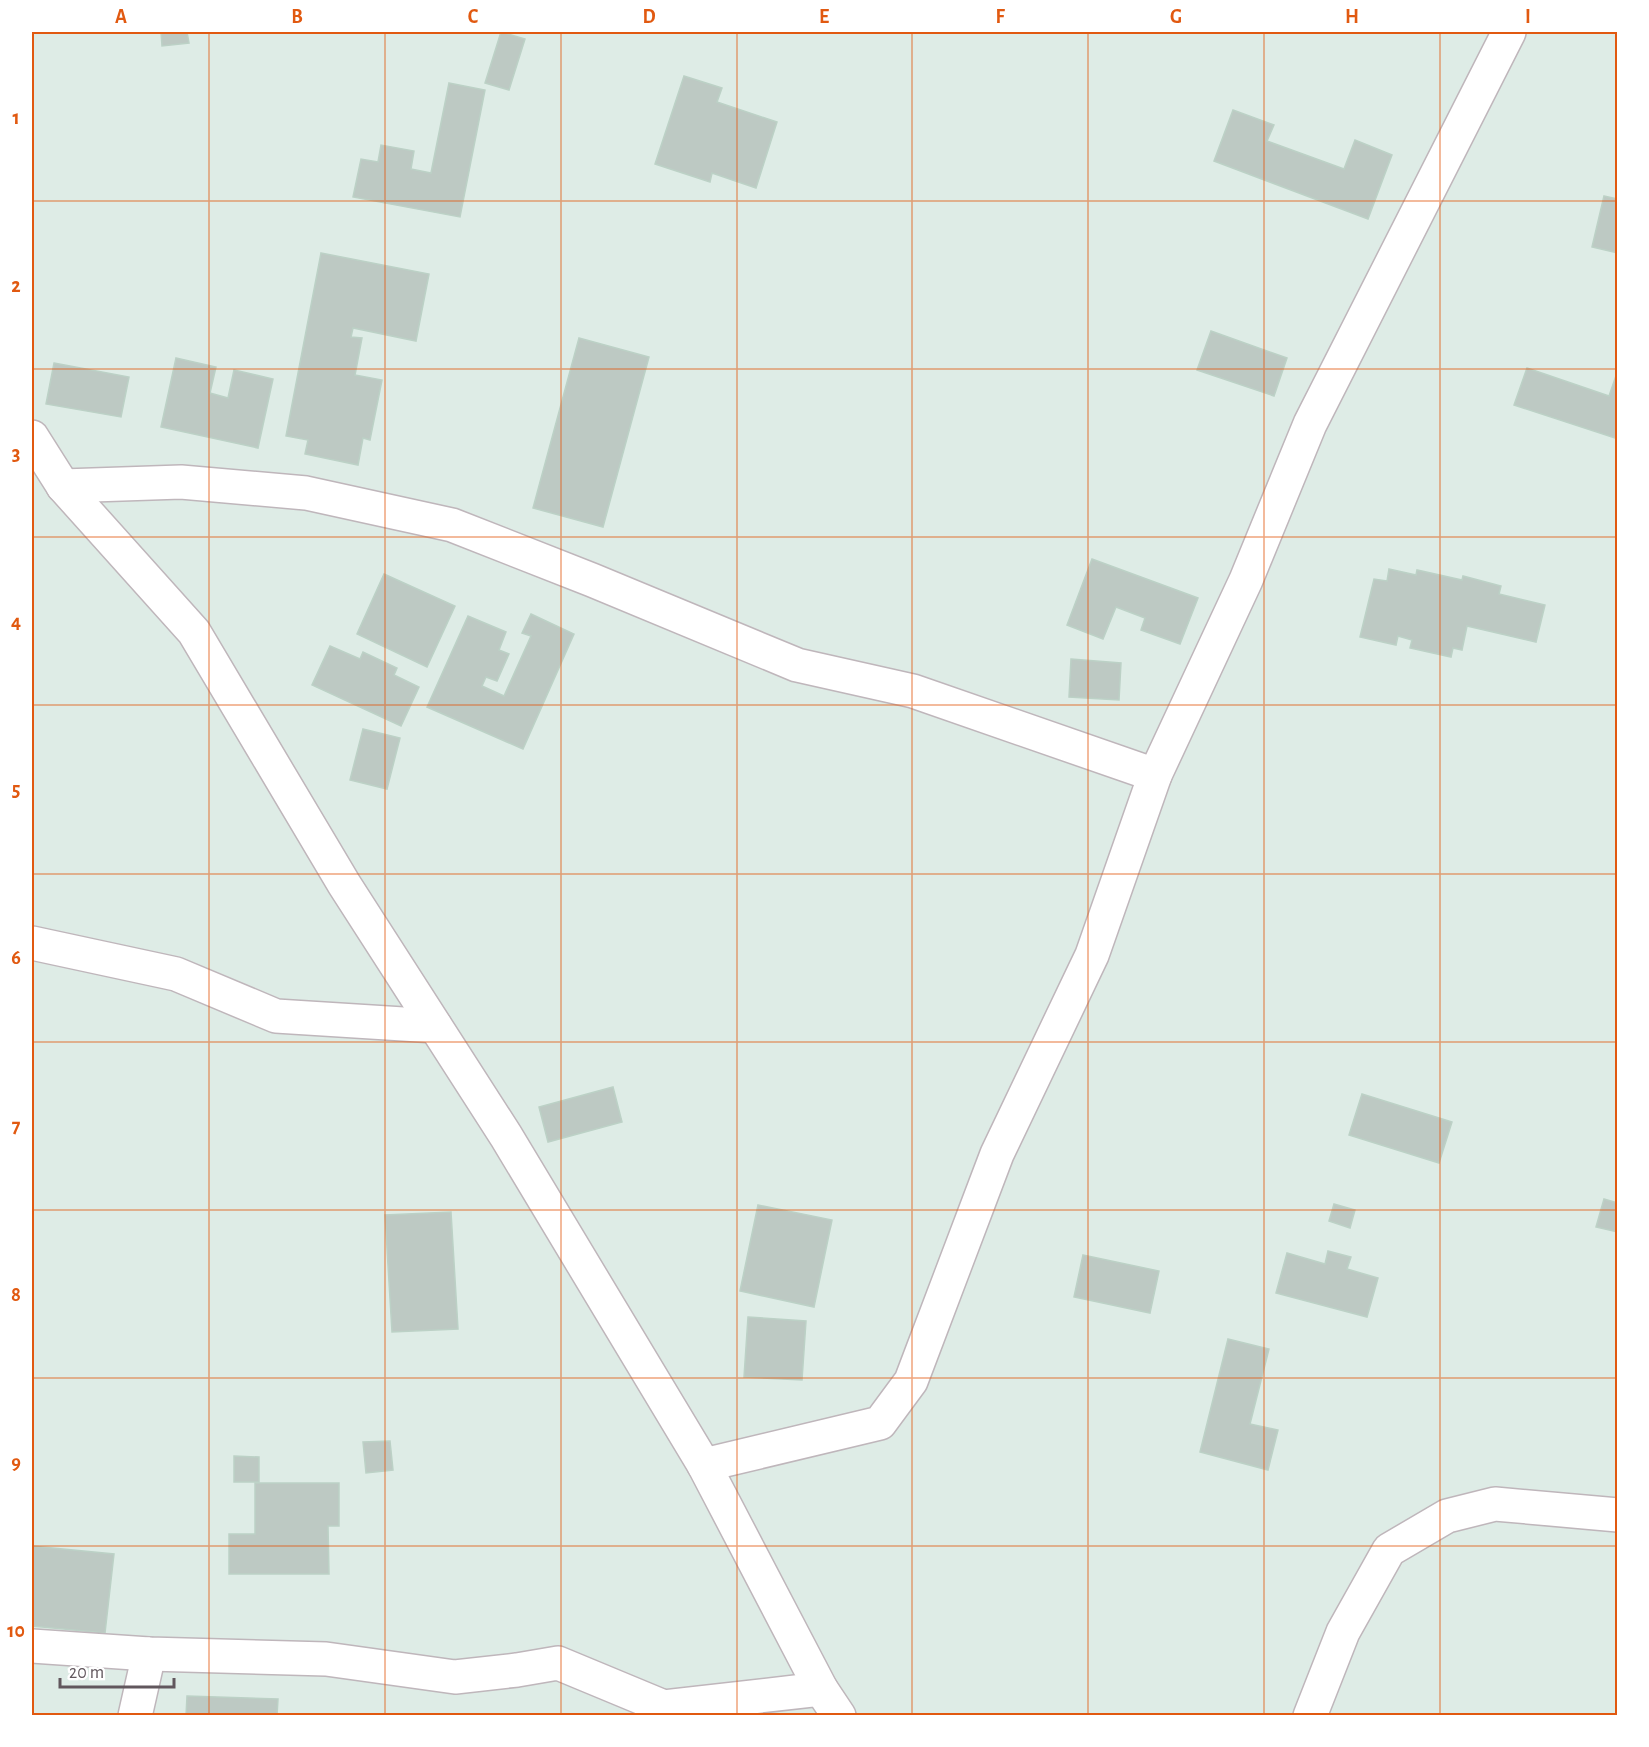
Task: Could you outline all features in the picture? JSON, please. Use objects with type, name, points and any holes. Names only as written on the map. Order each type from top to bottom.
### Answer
[{"type":"street","points":[[704,1465],[880,1423],[911,1381],[997,1154],[1092,955],[1155,775],[1246,580],[1310,424],[1509,32]]},
{"type":"street","points":[[32,437],[63,486],[194,632],[344,884],[512,1146],[704,1465],[830,1702],[664,1707],[558,1663],[455,1677],[326,1659],[149,1654],[32,1646]]},
{"type":"street","points":[[63,486],[181,482],[306,494],[452,525],[797,665],[913,691],[1155,775]]},
{"type":"street","points":[[32,943],[176,974],[276,1016],[435,1026]]},
{"type":"street","points":[[1310,1716],[1343,1632],[1389,1550],[1447,1516],[1495,1504],[1617,1515]]},
{"type":"street","points":[[135,1716],[149,1654]]},
{"type":"building","points":[[161,32],[187,32],[189,43],[162,46]]},
{"type":"building","points":[[501,32],[525,39],[509,90],[485,83]]},
{"type":"building","points":[[684,76],[722,88],[717,102],[777,122],[756,188],[712,173],[710,182],[655,164]]},
{"type":"building","points":[[449,83],[485,90],[460,217],[353,197],[361,159],[378,162],[381,145],[414,151],[411,169],[431,173]]},
{"type":"building","points":[[1233,110],[1274,125],[1267,141],[1344,169],[1355,140],[1392,155],[1368,219],[1214,161]]},
{"type":"building","points":[[1604,196],[1618,199],[1618,253],[1592,247]]},
{"type":"building","points":[[321,253],[429,274],[416,341],[353,328],[351,337],[362,338],[355,375],[382,380],[370,440],[363,438],[358,465],[305,454],[308,440],[286,436]]},
{"type":"building","points":[[1211,331],[1287,358],[1274,396],[1197,370]]},
{"type":"building","points":[[579,338],[649,357],[603,527],[533,508]]},
{"type":"building","points":[[176,358],[216,367],[210,393],[228,398],[234,370],[273,379],[258,448],[161,427]]},
{"type":"building","points":[[54,363],[129,377],[121,417],[46,404]]},
{"type":"building","points":[[1527,368],[1609,396],[1618,370],[1618,439],[1514,405]]},
{"type":"building","points":[[1092,559],[1198,598],[1180,644],[1141,630],[1145,618],[1116,607],[1103,639],[1067,625]]},
{"type":"building","points":[[1389,569],[1416,575],[1417,570],[1462,580],[1463,576],[1501,586],[1499,594],[1545,605],[1536,642],[1467,626],[1462,650],[1453,648],[1451,657],[1410,648],[1412,640],[1398,636],[1396,645],[1360,637],[1374,579],[1387,581]]},
{"type":"building","points":[[384,574],[455,606],[427,667],[357,634]]},
{"type":"building","points":[[531,614],[574,634],[523,749],[427,707],[468,616],[506,632],[499,650],[509,654],[497,681],[486,677],[482,686],[504,696],[531,636],[522,633]]},
{"type":"building","points":[[330,646],[360,659],[363,652],[397,668],[394,675],[419,687],[401,726],[312,685]]},
{"type":"building","points":[[1071,659],[1121,663],[1119,700],[1069,697]]},
{"type":"building","points":[[363,729],[400,738],[387,789],[350,780]]},
{"type":"building","points":[[613,1087],[622,1122],[548,1142],[539,1107]]},
{"type":"building","points":[[1362,1094],[1452,1122],[1439,1163],[1349,1135]]},
{"type":"building","points":[[1604,1199],[1618,1203],[1618,1232],[1596,1227]]},
{"type":"building","points":[[1334,1204],[1355,1210],[1350,1228],[1329,1221]]},
{"type":"building","points":[[758,1205],[832,1220],[814,1307],[740,1291]]},
{"type":"building","points":[[451,1212],[458,1329],[392,1332],[385,1215]]},
{"type":"building","points":[[1328,1251],[1351,1257],[1347,1269],[1378,1278],[1367,1317],[1276,1293],[1287,1253],[1325,1264]]},
{"type":"building","points":[[1083,1255],[1159,1271],[1150,1313],[1074,1297]]},
{"type":"building","points":[[748,1317],[806,1321],[802,1380],[744,1377]]},
{"type":"building","points":[[1228,1339],[1269,1349],[1250,1424],[1278,1430],[1268,1470],[1200,1452]]},
{"type":"building","points":[[390,1441],[393,1470],[366,1473],[363,1442]]},
{"type":"building","points":[[234,1456],[259,1457],[259,1482],[234,1482]]},
{"type":"building","points":[[255,1483],[339,1483],[339,1526],[328,1526],[329,1574],[229,1574],[229,1534],[255,1534]]},
{"type":"building","points":[[32,1546],[114,1554],[105,1633],[32,1626]]},
{"type":"building","points":[[187,1696],[278,1699],[277,1716],[186,1716]]}]
